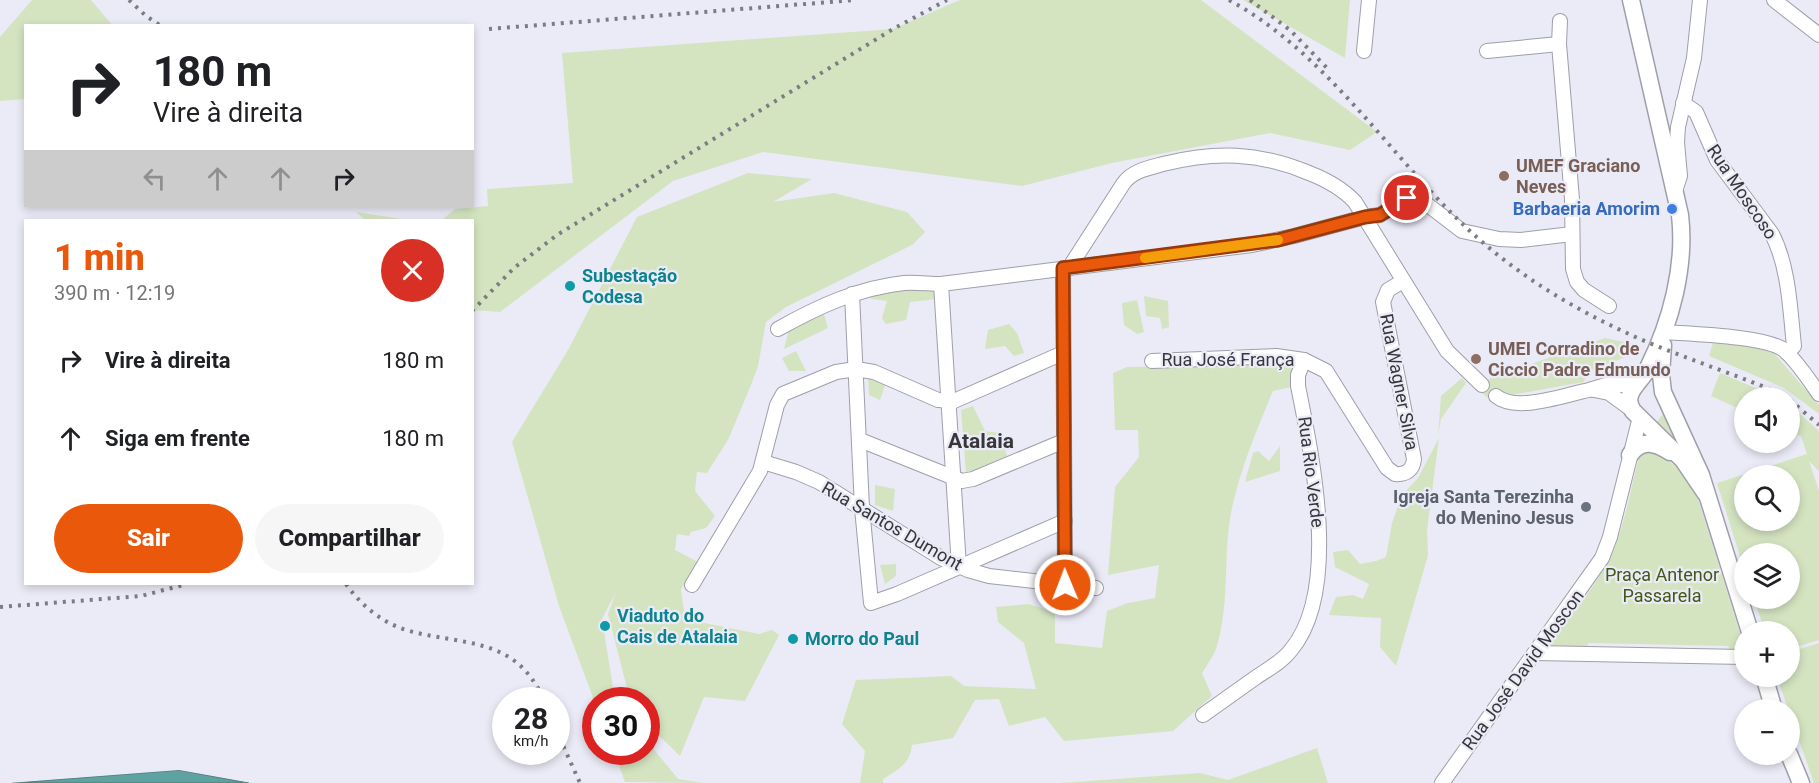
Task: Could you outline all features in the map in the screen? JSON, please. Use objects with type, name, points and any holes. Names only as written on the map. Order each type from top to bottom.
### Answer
[{"type":"street","points":[[1364,51],[1369,0]]},
{"type":"street","points":[[1631,0],[1680,215],[1682,248],[1680,269],[1664,332],[1661,375],[1665,402],[1661,411],[1653,417],[1635,413]]},
{"type":"street","points":[[1675,192],[1680,176],[1677,134],[1694,58],[1700,0]]},
{"type":"street","points":[[1774,0],[1819,34]]},
{"type":"street","points":[[1560,21],[1559,44],[1572,199],[1573,269],[1577,282],[1588,294],[1609,306]]},
{"type":"street","points":[[1487,51],[1559,44]]},
{"type":"street","name":"Rua Moscoso","points":[[1683,103],[1696,112],[1716,159],[1772,234],[1778,247],[1785,272],[1794,346],[1787,353]]},
{"type":"street","points":[[1065,585],[1063,353],[1066,268],[1130,176],[1156,166],[1192,159],[1241,155],[1282,162],[1335,184],[1355,202],[1447,351],[1482,385]]},
{"type":"street","points":[[778,329],[808,312],[852,294],[901,284],[941,284],[1252,245],[1380,215],[1401,200],[1415,198],[1462,231],[1512,240],[1572,234]]},
{"type":"street","name":"Rua Wagner Silva","points":[[1304,360],[1326,371],[1387,468],[1395,474],[1409,471],[1414,459],[1383,302],[1388,291],[1402,281]]},
{"type":"street","points":[[941,284],[959,567]]},
{"type":"street","points":[[852,294],[862,508],[871,603],[888,598],[1065,521]]},
{"type":"street","points":[[1664,332],[1756,341],[1774,345],[1787,353],[1819,394]]},
{"type":"street","points":[[1635,413],[1629,396],[1648,367],[1664,332]]},
{"type":"street","points":[[692,585],[757,476],[763,462],[780,397],[787,392],[836,372],[856,369],[874,372],[938,400],[949,402],[1063,353]]},
{"type":"street","name":"Rua José França","points":[[1152,361],[1265,356],[1304,360]]},
{"type":"street","name":"Rua Rio Verde","points":[[1203,715],[1282,660],[1297,642],[1308,618],[1316,580],[1319,540],[1315,474],[1298,375],[1304,360]]},
{"type":"street","points":[[1496,396],[1508,403],[1522,404],[1606,385],[1653,383],[1663,392],[1701,475],[1746,621]]},
{"type":"street","points":[[1589,390],[1609,393],[1635,413],[1683,460],[1706,494]]},
{"type":"street","name":"Rua José David Moscon","points":[[1442,783],[1602,558],[1610,537],[1630,455],[1635,413]]},
{"type":"street","points":[[860,440],[962,481],[973,479],[1064,441]]},
{"type":"street","points":[[1630,455],[1640,445],[1649,443],[1683,460]]},
{"type":"street","name":"Rua Santos Dumont","points":[[763,462],[808,477],[959,567],[989,576],[1095,588]]},
{"type":"street","points":[[1535,652],[1734,657]]},
{"type":"street","points":[[1794,765],[1801,783]]},
{"type":"green space","points":[[32,0],[91,0],[111,24],[24,24],[24,99],[0,101],[0,37]]},
{"type":"green space","points":[[960,0],[1201,0],[1377,132],[1350,150],[1270,133],[1112,163],[1022,186],[763,152],[673,181],[500,312],[474,310],[474,219],[443,219],[455,209],[488,206],[487,189],[573,183],[562,53],[893,29]]},
{"type":"green space","points":[[1243,0],[1350,0],[1345,58]]},
{"type":"green space","points":[[748,173],[812,179],[773,202],[834,193],[907,212],[925,232],[912,245],[786,307],[766,322],[758,366],[728,440],[707,473],[697,472],[695,491],[715,516],[706,528],[691,532],[689,536],[677,534],[675,550],[698,562],[681,589],[685,619],[759,634],[772,630],[779,635],[745,701],[704,697],[680,756],[660,737],[660,687],[627,687],[608,614],[616,592],[602,619],[613,687],[589,687],[559,606],[512,442],[568,350],[637,217]]},
{"type":"green space","points":[[356,212],[402,219],[364,219]]},
{"type":"green space","points":[[935,287],[938,299],[910,302],[906,320],[886,324],[882,318],[887,301],[872,299],[867,294]]},
{"type":"green space","points":[[1144,296],[1168,301],[1169,327],[1162,329],[1160,318],[1146,316]]},
{"type":"green space","points":[[1137,300],[1144,332],[1137,334],[1124,325],[1122,303]]},
{"type":"green space","points":[[823,311],[828,328],[784,349],[789,329]]},
{"type":"green space","points":[[1009,324],[1017,333],[1024,353],[1014,356],[1005,346],[985,349],[988,330]]},
{"type":"green space","points":[[1605,338],[1638,345],[1628,356],[1587,372],[1584,382],[1512,395],[1501,391],[1492,401],[1478,390],[1486,380]]},
{"type":"green space","points":[[1713,343],[1752,347],[1773,352],[1819,405],[1819,414],[1800,400],[1800,387],[1782,387],[1709,356]]},
{"type":"green space","points":[[796,351],[806,371],[789,371],[782,358]]},
{"type":"green space","points":[[1296,364],[1291,387],[1273,391],[1250,448],[1232,508],[1227,543],[1221,632],[1215,652],[1202,673],[1212,696],[1173,731],[1064,741],[1045,717],[1009,726],[999,699],[975,700],[953,738],[912,745],[906,762],[883,779],[883,783],[860,783],[865,751],[842,724],[856,680],[951,676],[964,686],[1036,689],[1024,643],[998,622],[996,607],[1028,604],[1055,612],[1055,643],[1102,648],[1107,611],[1128,603],[1155,598],[1159,565],[1108,575],[1115,487],[1139,457],[1138,430],[1115,430],[1113,373],[1127,367]]},
{"type":"green space","points":[[1720,373],[1753,387],[1734,387],[1734,406],[1711,396]]},
{"type":"green space","points":[[1462,378],[1466,383],[1441,419],[1438,436],[1441,396]]},
{"type":"green space","points":[[868,379],[886,382],[880,400],[869,395]]},
{"type":"green space","points":[[973,406],[985,431],[999,433],[1007,456],[966,473],[961,410]]},
{"type":"green space","points":[[1664,412],[1688,455],[1655,425]]},
{"type":"green space","points":[[1800,414],[1819,431],[1819,471],[1809,461],[1819,491],[1819,640],[1800,646],[1800,621],[1762,621],[1757,609],[1800,609],[1800,543],[1736,543],[1717,483],[1734,478],[1734,531],[1800,531],[1800,465],[1773,465],[1807,454],[1801,436]]},
{"type":"green space","points":[[1439,438],[1427,530],[1428,555],[1396,666],[1380,647],[1381,618],[1329,615],[1336,597],[1353,595],[1363,599],[1369,584],[1335,567],[1333,552],[1348,550],[1360,564],[1386,557],[1392,523],[1402,495],[1418,478]]},
{"type":"green space","points":[[1280,446],[1280,471],[1245,482],[1253,453],[1258,451],[1269,461]]},
{"type":"green space","name":"Praça Antenor Passarela","points":[[1655,450],[1685,474],[1694,486],[1736,621],[1734,621],[1734,652],[1727,646],[1589,643],[1584,651],[1547,647],[1588,594],[1606,565],[1622,525],[1642,452]]},
{"type":"green space","points":[[875,485],[895,489],[893,511],[875,505]]},
{"type":"green space","points":[[896,564],[896,576],[885,584],[880,565]]},
{"type":"green space","points":[[1819,643],[1819,783],[1814,783],[1800,743],[1800,699],[1785,699],[1780,687],[1800,687],[1800,649]]},
{"type":"green space","points":[[1317,748],[1328,783],[1061,783],[1200,773],[1228,780]]},
{"type":"green space","points":[[660,757],[678,779],[703,783],[625,782],[619,765],[660,765]]},
{"type":"shaded area","points":[[179,770],[249,783],[12,783]]},
{"type":"pier","points":[[179,767],[250,780],[252,783],[179,770],[8,783],[11,780]]},
{"type":"railway","points":[[129,0],[158,24]]},
{"type":"railway","points":[[489,29],[855,0]]},
{"type":"railway","points":[[474,309],[514,268],[557,235],[893,29],[947,0]]},
{"type":"railway","points":[[1229,0],[1265,22],[1297,48],[1357,108],[1441,203],[1490,249],[1530,279],[1617,329],[1764,387]]},
{"type":"railway","points":[[1250,0],[1290,30],[1328,69]]},
{"type":"railway","points":[[1800,409],[1819,425]]},
{"type":"railway","points":[[0,607],[141,596],[183,585]]},
{"type":"railway","points":[[347,585],[371,611],[395,626],[484,646],[501,653],[517,663],[532,678],[537,687]]},
{"type":"railway","points":[[570,761],[580,783]]},
{"type":"slow traffic","points":[[1145,258],[1278,240]]},
{"type":"place","name":"UMEF Graciano Neves","points":[[1504,176]]},
{"type":"place","name":"Barbaeria Amorim","points":[[1672,209]]},
{"type":"place","name":"Subestação Codesa","points":[[570,286]]},
{"type":"place","name":"UMEI Corradino de Ciccio Padre Edmundo","points":[[1476,359]]},
{"type":"place","name":"Igreja Santa Terezinha do Menino Jesus","points":[[1586,507]]},
{"type":"place","name":"Viaduto do Cais de Atalaia","points":[[605,626]]},
{"type":"place","name":"Morro do Paul","points":[[793,639]]},
{"type":"district","name":"Atalaia","points":[[981,441]]},
{"type":"route","points":[[1065,585],[1063,268],[1278,240],[1380,215],[1407,198]]}]
